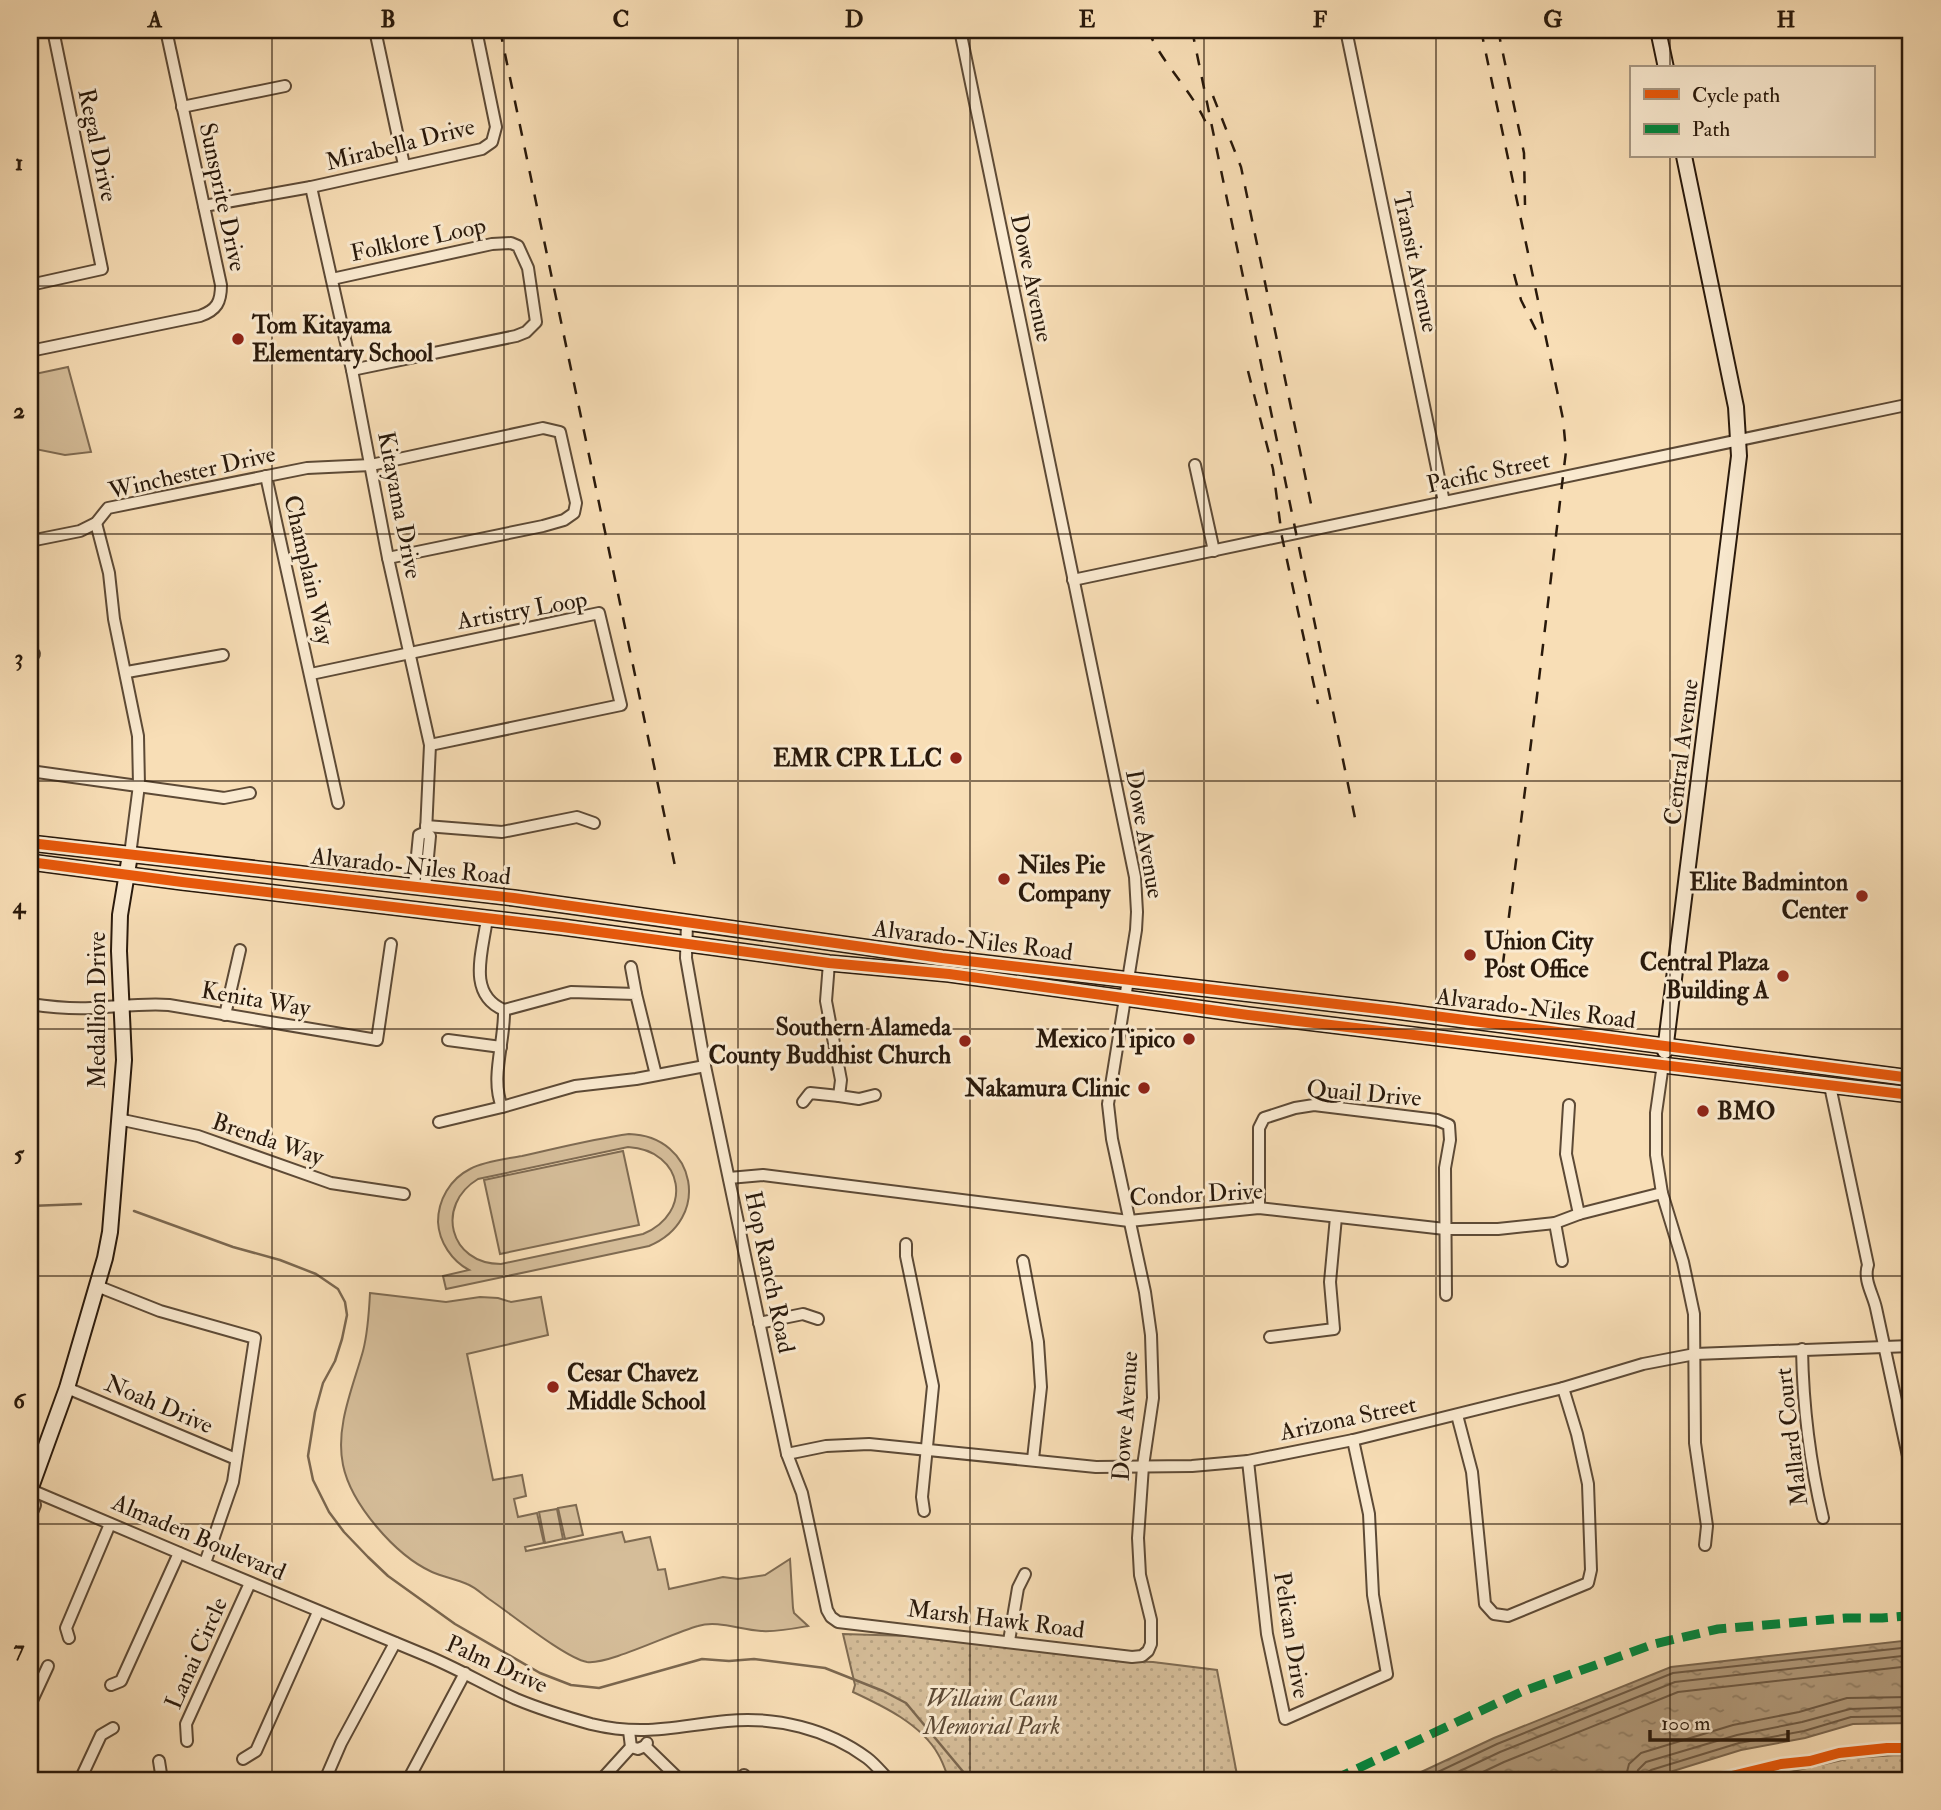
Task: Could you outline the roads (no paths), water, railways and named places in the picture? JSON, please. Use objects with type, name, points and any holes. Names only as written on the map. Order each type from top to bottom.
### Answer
[{"type":"main road","points":[[1658,30],[1666,66]]},
{"type":"main road","name":"Central Avenue","points":[[1663,1064],[1739,471],[1736,407],[1684,158]]},
{"type":"main road","name":"Alvarado-Niles Road","points":[[30,843],[419,887],[957,960],[1667,1044],[1911,1078]]},
{"type":"main road","name":"Medallion Drive","points":[[30,1490],[67,1388],[110,1232],[124,1060],[120,915],[130,855]]},
{"type":"main road","name":"Alvarado-Niles Road","points":[[30,862],[829,963],[949,974],[1248,1015],[1911,1095]]},
{"type":"street","name":"Regal Drive","points":[[30,285],[103,269],[52,30]]},
{"type":"street","name":"Sunsprite Drive","points":[[30,351],[210,313],[221,299],[221,285],[166,30]]},
{"type":"street","points":[[375,30],[404,165]]},
{"type":"street","name":"Mirabella Drive","points":[[204,206],[311,187],[482,149],[492,142],[496,127],[476,30]]},
{"type":"street","name":"Dowe Avenue","points":[[960,30],[1135,877],[1138,912],[1108,1104],[1112,1139],[1145,1292],[1151,1335],[1153,1398],[1143,1466],[1138,1554],[1152,1632],[1148,1651]]},
{"type":"street","name":"Transit Avenue","points":[[1346,30],[1444,502]]},
{"type":"street","points":[[182,107],[285,86]]},
{"type":"street","name":"Kitayama Drive","points":[[311,187],[430,745],[426,829],[430,836],[419,887]]},
{"type":"street","name":"Folklore Loop","points":[[331,279],[492,244],[511,243],[519,246],[528,268],[536,321],[526,332],[352,370]]},
{"type":"street","name":"Pacific Street","points":[[1073,580],[1911,404]]},
{"type":"street","name":"Winchester Drive","points":[[30,541],[80,531],[96,523],[108,508],[266,475],[307,468],[371,465],[533,430],[551,429],[560,432],[576,503],[574,513],[556,523],[388,558]]},
{"type":"street","points":[[1195,465],[1214,551]]},
{"type":"street","name":"Champlain Way","points":[[266,475],[338,803]]},
{"type":"street","name":"Medallion Drive","points":[[96,523],[109,573],[114,620],[127,672],[138,736],[139,785],[130,855]]},
{"type":"street","name":"Artistry Loop","points":[[410,652],[599,613],[611,657],[621,705],[430,745]]},
{"type":"street","points":[[311,674],[410,652]]},
{"type":"street","points":[[127,672],[223,655]]},
{"type":"street","points":[[30,771],[224,798],[250,793]]},
{"type":"street","points":[[426,829],[502,832],[577,817],[594,823]]},
{"type":"street","points":[[487,918],[481,990],[486,999],[503,1010],[571,992],[636,994]]},
{"type":"street","name":"Hop Ranch Road","points":[[687,922],[685,944],[705,1066],[787,1454],[802,1493],[827,1610],[838,1622]]},
{"type":"street","name":"Kenita Way","points":[[30,1004],[58,1008],[147,1003],[169,1005],[377,1040],[391,944]]},
{"type":"street","points":[[225,1015],[240,950]]},
{"type":"street","points":[[829,963],[826,1001],[841,1080],[839,1096]]},
{"type":"street","points":[[631,967],[656,1075]]},
{"type":"street","points":[[502,1107],[497,1084],[503,1010]]},
{"type":"street","points":[[448,1040],[501,1047]]},
{"type":"street","name":"Central Avenue","points":[[1663,1064],[1657,1113],[1656,1155],[1662,1193],[1683,1262],[1694,1314],[1695,1443],[1707,1526],[1705,1545]]},
{"type":"street","points":[[439,1122],[575,1086],[705,1066]]},
{"type":"street","points":[[1830,1086],[1868,1265],[1866,1272],[1871,1297],[1875,1302],[1911,1470]]},
{"type":"street","points":[[803,1102],[810,1093],[859,1099],[875,1095]]},
{"type":"street","name":"Quail Drive","points":[[1259,1209],[1259,1128],[1264,1118],[1314,1105],[1437,1120],[1449,1125],[1450,1140],[1445,1168],[1445,1229]]},
{"type":"street","points":[[1569,1105],[1566,1154],[1579,1214]]},
{"type":"street","name":"Brenda Way","points":[[118,1119],[198,1136],[331,1183],[404,1194]]},
{"type":"street","name":"Condor Drive","points":[[729,1178],[763,1175],[1129,1221],[1259,1209],[1445,1229],[1498,1229],[1555,1223],[1579,1214],[1662,1193]]},
{"type":"street","points":[[1270,1337],[1334,1329],[1330,1282],[1336,1217]]},
{"type":"street","points":[[1555,1223],[1562,1261]]},
{"type":"street","points":[[1445,1229],[1446,1295]]},
{"type":"street","points":[[906,1244],[905,1256],[933,1385],[922,1497],[924,1511]]},
{"type":"street","points":[[1023,1261],[1038,1342],[1041,1387],[1033,1459]]},
{"type":"street","points":[[97,1286],[160,1311],[255,1338],[233,1482],[205,1563]]},
{"type":"street","points":[[759,1323],[803,1314],[818,1320]]},
{"type":"street","name":"Arizona Street","points":[[787,1454],[826,1446],[869,1444],[1096,1467],[1192,1466],[1248,1461],[1353,1440],[1563,1388],[1643,1364],[1695,1354],[1911,1346]]},
{"type":"street","name":"Mallard Court","points":[[1802,1349],[1803,1393],[1809,1445],[1823,1518]]},
{"type":"street","name":"Noah Drive","points":[[67,1388],[236,1459]]},
{"type":"street","points":[[1457,1415],[1472,1472],[1485,1604],[1494,1614],[1508,1616],[1588,1583],[1591,1570],[1588,1484],[1563,1388]]},
{"type":"street","name":"Pelican Drive","points":[[1248,1461],[1267,1634],[1285,1719],[1387,1674],[1373,1595],[1368,1514],[1353,1440]]},
{"type":"street","points":[[30,1490],[35,1505],[30,1517]]},
{"type":"street","name":"Almaden Boulevard","points":[[30,1490],[351,1624]]},
{"type":"street","points":[[69,1638],[66,1628],[110,1524]]},
{"type":"street","points":[[111,1685],[121,1681],[179,1553]]},
{"type":"street","points":[[1009,1642],[1018,1588],[1025,1574]]},
{"type":"street","name":"Lanai Circle","points":[[187,1741],[186,1724],[250,1583]]},
{"type":"street","points":[[243,1759],[256,1751],[318,1612]]},
{"type":"street","name":"Marsh Hawk Road","points":[[838,1622],[1132,1657],[1142,1656],[1148,1651]]},
{"type":"street","name":"Palm Drive","points":[[351,1624],[534,1706],[592,1724],[629,1731],[650,1731],[727,1721],[758,1720],[793,1725],[828,1736],[868,1758],[890,1780]]},
{"type":"street","points":[[325,1780],[341,1743],[395,1643]]},
{"type":"street","points":[[30,1705],[48,1666]]},
{"type":"street","points":[[408,1780],[465,1673]]},
{"type":"street","points":[[79,1780],[101,1735],[113,1728]]},
{"type":"street","points":[[601,1780],[631,1747],[629,1731]]},
{"type":"street","points":[[631,1747],[638,1749],[645,1746],[650,1731]]},
{"type":"street","points":[[645,1746],[680,1780]]},
{"type":"street","points":[[159,1762],[162,1780]]},
{"type":"water","points":[[1911,1640],[1911,1723],[1853,1724],[1805,1738],[1741,1750],[1644,1780],[1404,1780],[1494,1738],[1671,1667]]},
{"type":"waterway","points":[[30,1206],[81,1204]]},
{"type":"waterway","points":[[134,1211],[233,1247],[280,1260],[316,1274],[338,1289],[345,1302],[347,1315],[335,1361],[323,1383],[315,1412],[308,1456],[313,1480],[329,1512],[368,1557],[388,1576],[455,1624],[540,1673],[571,1685],[599,1688],[702,1659],[754,1659],[825,1668],[906,1703],[970,1780]]},
{"type":"railway","points":[[500,30],[675,866]]},
{"type":"railway","points":[[1148,30],[1206,123]]},
{"type":"railway","points":[[1192,30],[1356,823]]},
{"type":"railway","points":[[1481,30],[1563,419],[1566,451],[1502,971]]},
{"type":"railway","points":[[1498,30],[1524,153],[1525,205]]},
{"type":"railway","points":[[1213,96],[1241,167],[1311,504]]},
{"type":"railway","points":[[1514,274],[1521,300],[1541,340]]},
{"type":"railway","points":[[1248,371],[1273,469],[1282,537],[1318,704]]},
{"type":"place","name":"Tom Kitayama Elementary School","points":[[238,339]]},
{"type":"place","name":"EMR CPR LLC","points":[[956,758]]},
{"type":"place","name":"Niles Pie Company","points":[[1004,879]]},
{"type":"place","name":"Elite Badminton Center","points":[[1862,896]]},
{"type":"place","name":"Union City Post Office","points":[[1470,955]]},
{"type":"place","name":"Central Plaza Building A","points":[[1783,976]]},
{"type":"place","name":"Mexico Tipico","points":[[1189,1039]]},
{"type":"place","name":"Southern Alameda County Buddhist Church","points":[[965,1041]]},
{"type":"place","name":"Nakamura Clinic","points":[[1144,1088]]},
{"type":"place","name":"BMO","points":[[1703,1111]]},
{"type":"place","name":"Cesar Chavez Middle School","points":[[553,1387]]},
{"type":"park label","name":"Willaim Cann Memorial Park","points":[[992,1712]]}]
